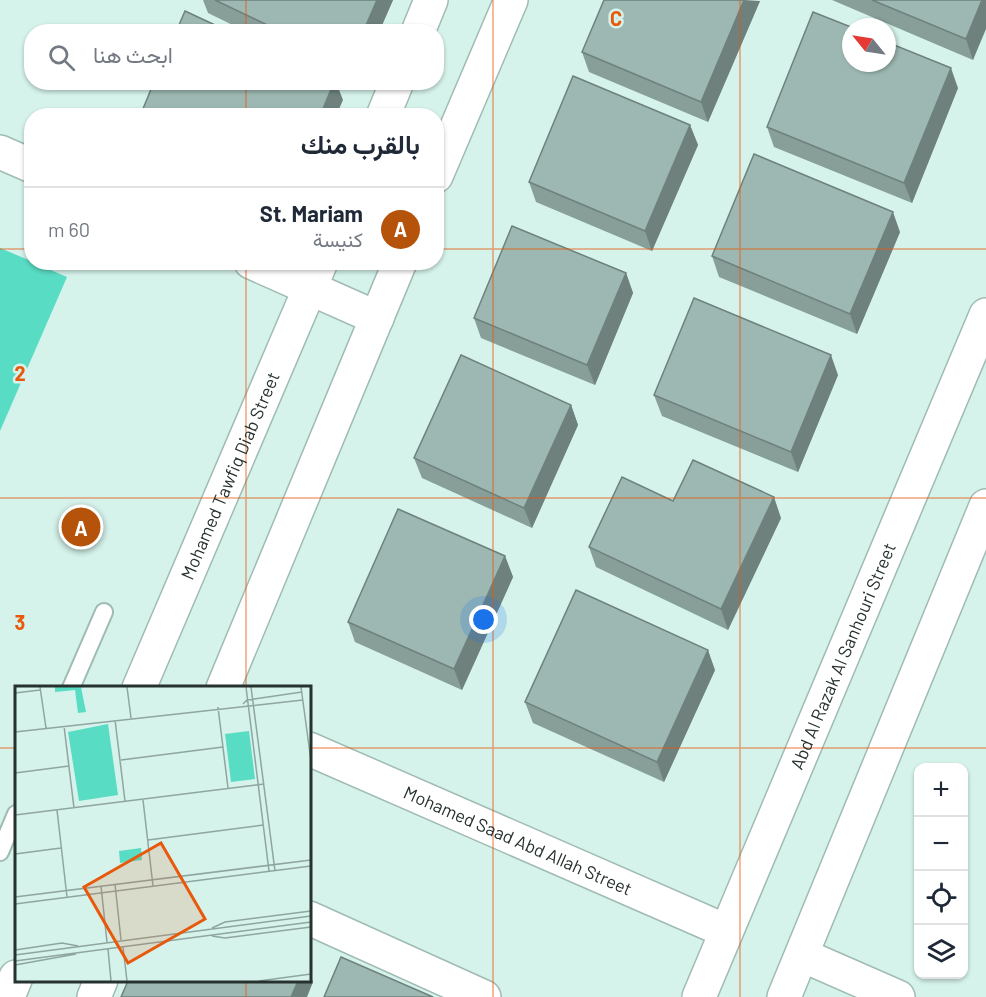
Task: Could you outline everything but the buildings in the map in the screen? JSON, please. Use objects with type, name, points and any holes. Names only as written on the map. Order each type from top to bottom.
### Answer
[{"type":"street","points":[[421,24],[431,0]]},
{"type":"street","points":[[444,157],[511,0]]},
{"type":"street","points":[[386,108],[394,90]]},
{"type":"street","points":[[0,152],[24,162]]},
{"type":"street","points":[[291,270],[316,275],[377,318]]},
{"type":"street","points":[[224,686],[397,270]]},
{"type":"street","name":"Mohamed Tawfiq Diab Street","points":[[151,684],[316,275]]},
{"type":"street","name":"Abd Al Razak Al Sanhouri Street","points":[[699,997],[986,315]]},
{"type":"street","points":[[784,997],[986,506]]},
{"type":"street","name":"Mohamed Saad Abd Allah Street","points":[[310,749],[726,931]]},
{"type":"street","points":[[310,918],[484,997]]},
{"type":"street","points":[[802,955],[898,997]]},
{"type":"street","points":[[8,997],[15,980]]},
{"type":"street","points":[[94,997],[101,982]]},
{"type":"lane","points":[[72,686],[104,612]]},
{"type":"lane","points":[[0,852],[15,816]]},
{"type":"green space","points":[[0,248],[24,258],[24,270],[51,270],[67,277],[0,431]]},
{"type":"place","name":"St. Mariam","points":[[81,527]]}]
